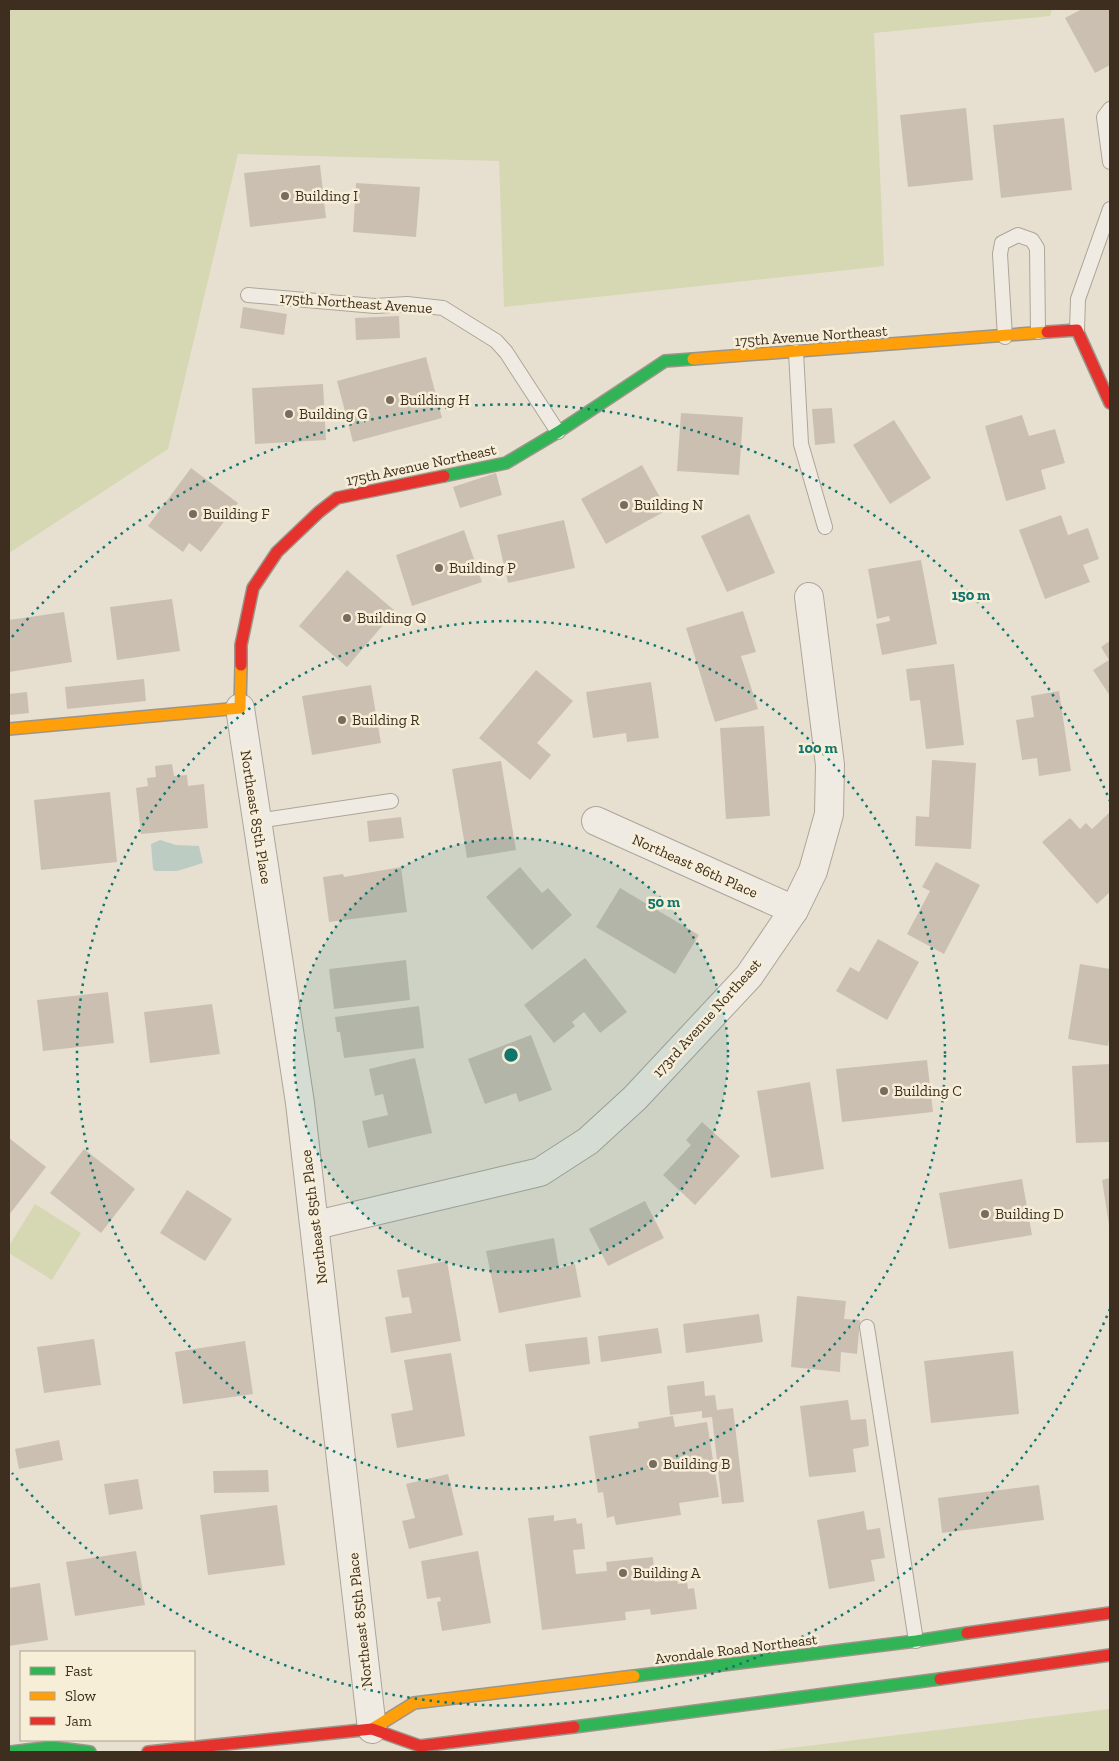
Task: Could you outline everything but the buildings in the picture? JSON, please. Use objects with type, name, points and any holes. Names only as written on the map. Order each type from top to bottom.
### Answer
[{"type":"main road","name":"175th Avenue Northeast","points":[[240,708],[241,645],[253,588],[277,552],[319,512],[337,498],[506,463],[558,432],[665,361],[1005,337],[1038,332],[1077,330]]},
{"type":"main road","points":[[1077,330],[1110,404]]},
{"type":"main road","points":[[9,729],[240,708]]},
{"type":"main road","name":"Avondale Road Northeast","points":[[372,1729],[414,1703],[916,1641],[1025,1623],[1110,1613]]},
{"type":"main road","name":"Avondale Road Northeast","points":[[148,1752],[372,1729],[420,1746],[787,1702],[1110,1655]]},
{"type":"main road","points":[[11,1752],[51,1747],[90,1752]]},
{"type":"street","name":"173rd Avenue Northeast","points":[[316,1225],[540,1172],[588,1141],[635,1098],[749,976],[794,910],[813,870],[829,814],[830,765],[809,597]]},
{"type":"street","name":"Northeast 85th Place","points":[[240,708],[300,1103],[316,1225],[372,1729]]},
{"type":"street","name":"Northeast 86th Place","points":[[596,821],[794,910]]},
{"type":"lane","points":[[1110,109],[1104,117],[1110,162]]},
{"type":"lane","points":[[1077,330],[1078,299],[1110,209]]},
{"type":"lane","points":[[1005,337],[1000,254],[1002,242],[1018,235],[1032,240],[1037,248],[1038,332]]},
{"type":"lane","name":"175th Northeast Avenue","points":[[248,295],[375,306],[407,304],[443,308],[496,341],[506,352],[558,432]]},
{"type":"lane","points":[[796,352],[802,444],[825,527]]},
{"type":"lane","points":[[257,821],[391,801]]},
{"type":"lane","points":[[867,1327],[916,1641]]},
{"type":"green space","points":[[9,9],[1052,9],[1050,16],[874,33],[884,266],[504,307],[499,161],[238,154],[168,449],[9,553]]},
{"type":"green space","points":[[35,1204],[81,1233],[52,1280],[9,1253],[9,1246]]},
{"type":"green space","points":[[1110,1709],[1110,1752],[757,1752]]},
{"type":"shaded area","points":[[160,840],[176,845],[199,846],[203,863],[177,871],[155,871],[153,869],[151,844]]},
{"type":"traffic: fast","points":[[444,476],[506,463],[558,432],[665,361],[693,359]]},
{"type":"traffic: fast","points":[[634,1676],[967,1633]]},
{"type":"traffic: fast","points":[[574,1727],[940,1679]]},
{"type":"traffic: fast","points":[[11,1752],[51,1747],[90,1752]]},
{"type":"traffic: slow","points":[[693,359],[1047,332]]},
{"type":"traffic: slow","points":[[9,729],[240,708],[241,665]]},
{"type":"traffic: slow","points":[[372,1729],[414,1703],[634,1676]]},
{"type":"traffic: jam","points":[[1047,332],[1077,330],[1110,403]]},
{"type":"traffic: jam","points":[[241,665],[241,645],[253,588],[277,552],[319,512],[337,498],[444,476]]},
{"type":"traffic: jam","points":[[967,1633],[1110,1613]]},
{"type":"traffic: jam","points":[[940,1679],[1110,1655]]},
{"type":"traffic: jam","points":[[148,1752],[372,1729],[420,1746],[574,1727]]},
{"type":"place","name":"Building I","points":[[285,196]]},
{"type":"place","name":"Building H","points":[[390,400]]},
{"type":"place","name":"Building G","points":[[289,414]]},
{"type":"place","name":"Building N","points":[[624,505]]},
{"type":"place","name":"Building F","points":[[193,514]]},
{"type":"place","name":"Building P","points":[[439,568]]},
{"type":"place","name":"Building Q","points":[[347,618]]},
{"type":"place","name":"Building R","points":[[342,720]]},
{"type":"place","name":"Building C","points":[[884,1091]]},
{"type":"place","name":"Building D","points":[[985,1214]]},
{"type":"place","name":"Building B","points":[[653,1464]]},
{"type":"place","name":"Building A","points":[[623,1573]]}]
